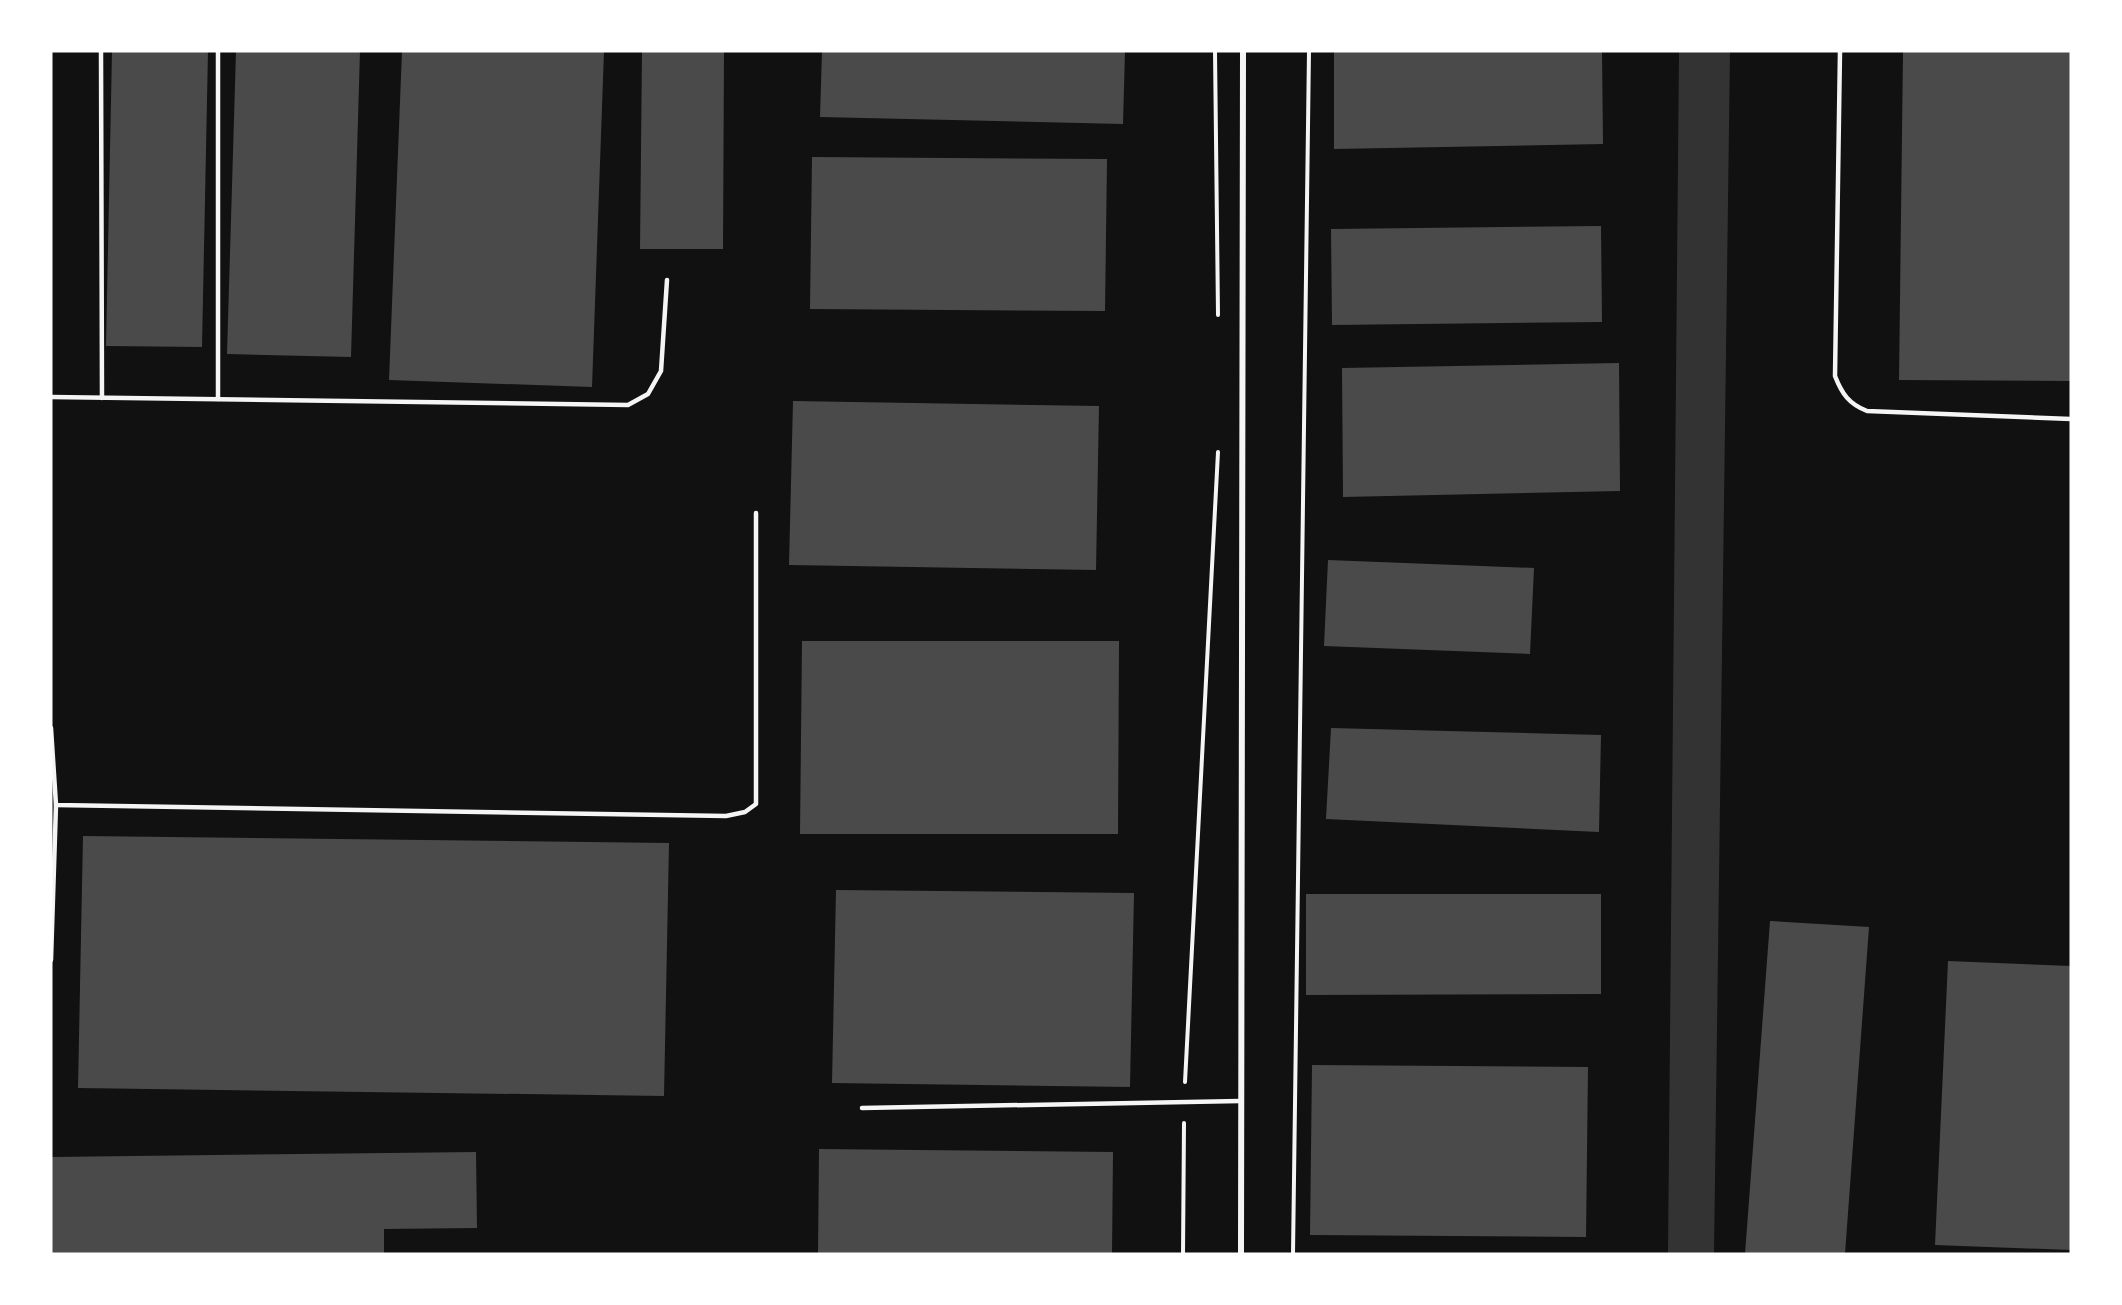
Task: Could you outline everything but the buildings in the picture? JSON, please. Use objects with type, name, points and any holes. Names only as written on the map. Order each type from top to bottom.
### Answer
[{"type":"street","points":[[1241,1254],[1243,51]]},
{"type":"lane","points":[[101,51],[102,398]]},
{"type":"lane","points":[[218,51],[218,399]]},
{"type":"lane","points":[[1840,51],[1835,376],[1842,394],[1853,405],[1867,411],[2071,419]]},
{"type":"lane","points":[[51,397],[628,405],[648,394],[661,372],[668,280]]},
{"type":"lane","points":[[56,805],[726,816],[745,812],[756,804],[756,513]]},
{"type":"lane","points":[[51,728],[56,805],[51,960]]},
{"type":"lane","points":[[862,1108],[1184,1104],[1240,1101]]},
{"type":"path","points":[[1215,51],[1218,319]]},
{"type":"path","points":[[1293,1254],[1309,51]]},
{"type":"path","points":[[1183,1254],[1184,1104],[1218,448]]},
{"type":"shaded area","points":[[1679,51],[1730,51],[1714,1254],[1668,1254]]}]
